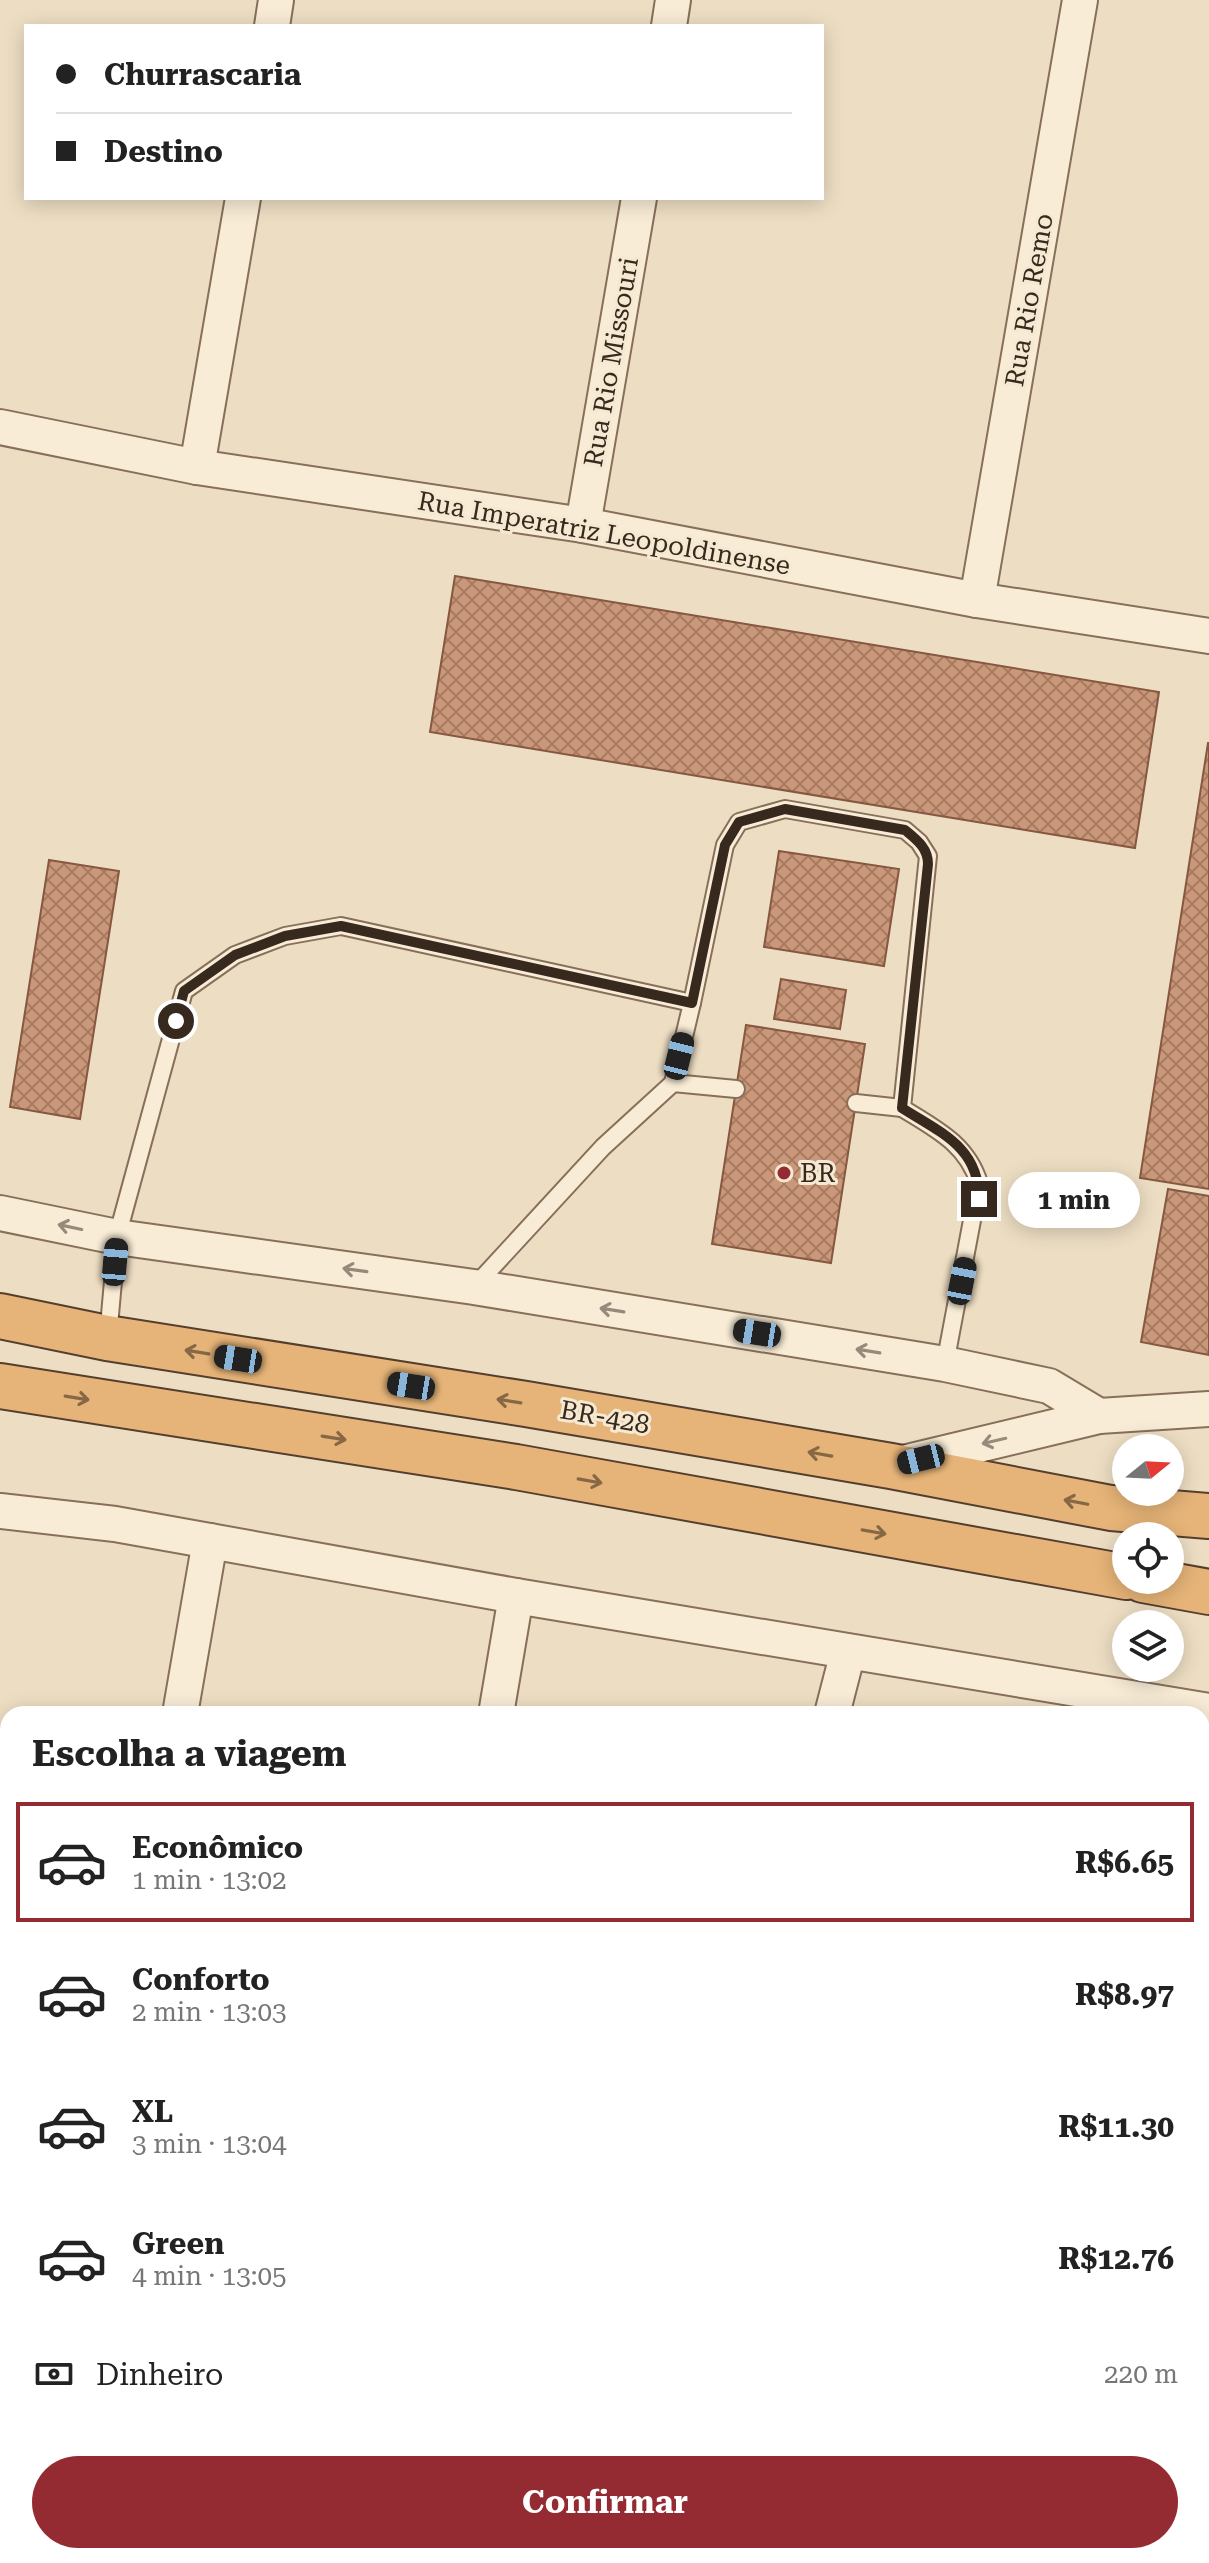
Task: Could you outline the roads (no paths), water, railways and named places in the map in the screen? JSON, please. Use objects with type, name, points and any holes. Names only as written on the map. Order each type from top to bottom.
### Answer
[{"type":"highway","name":"BR-428","points":[[0,1316],[107,1338],[891,1466],[1111,1508],[1209,1516]]},
{"type":"highway","points":[[0,1386],[516,1467],[1112,1574]]},
{"type":"highway","points":[[1184,1587],[1209,1592]]},
{"type":"street","points":[[272,24],[276,0]]},
{"type":"street","points":[[669,24],[673,0]]},
{"type":"street","name":"Rua Rio Remo","points":[[977,600],[1080,0]]},
{"type":"street","points":[[197,467],[243,200]]},
{"type":"street","name":"Rua Rio Missouri","points":[[583,525],[639,200]]},
{"type":"street","name":"Rua Imperatriz Leopoldinense","points":[[0,427],[197,467],[583,525],[977,600],[1209,636]]},
{"type":"street","points":[[0,1213],[117,1237],[474,1287],[945,1364],[1049,1386],[1099,1416]]},
{"type":"street","points":[[891,1466],[1099,1416],[1209,1409]]},
{"type":"street","points":[[0,1511],[115,1524],[516,1596],[1169,1706]]},
{"type":"street","points":[[181,1706],[210,1541]]},
{"type":"street","points":[[497,1706],[516,1596]]},
{"type":"street","points":[[834,1706],[848,1652]]},
{"type":"lane","points":[[474,1287],[603,1147],[673,1083],[725,845],[739,822],[785,809],[905,830],[919,842],[928,856],[902,1108]]},
{"type":"lane","points":[[107,1338],[117,1237],[184,991],[235,955],[285,936],[341,926],[692,1003]]},
{"type":"lane","points":[[673,1083],[736,1089]]},
{"type":"lane","points":[[856,1103],[902,1108],[956,1143],[972,1161],[979,1183],[945,1364]]},
{"type":"place","name":"BR","points":[[784,1173]]}]
